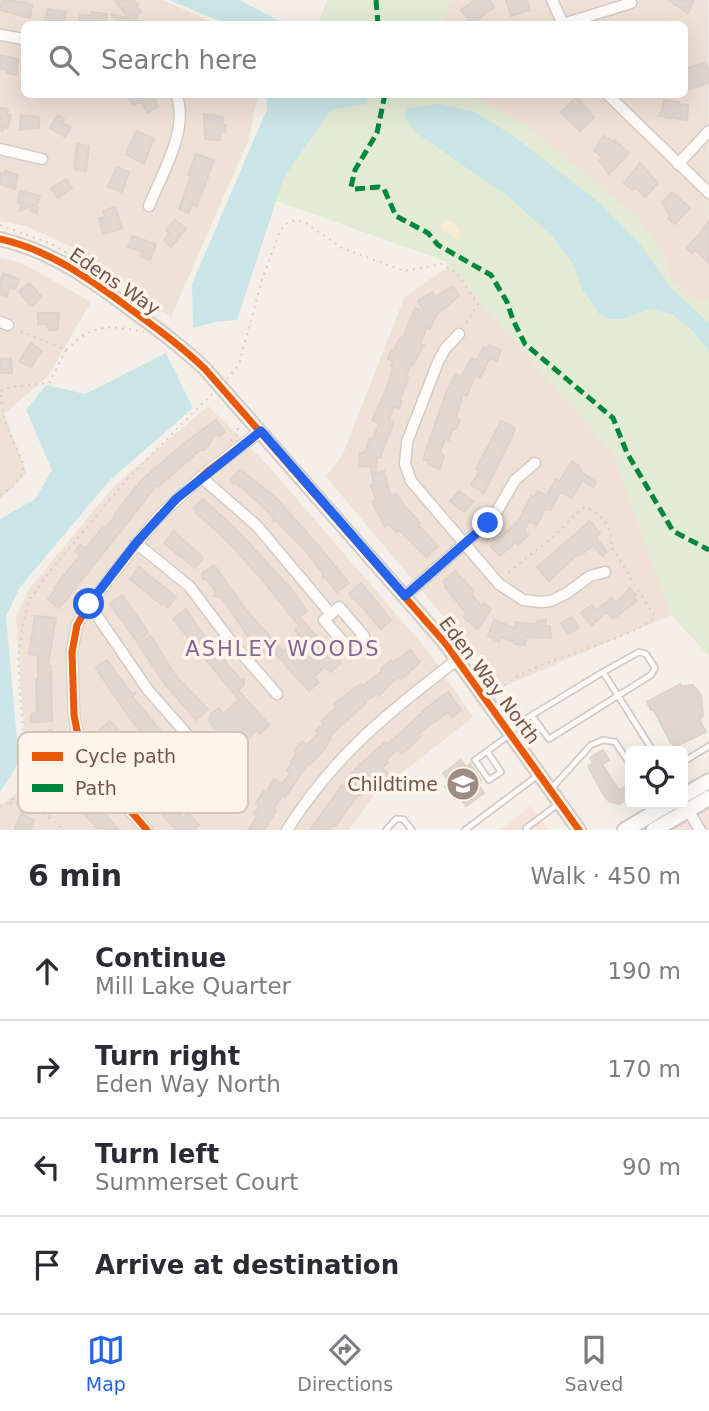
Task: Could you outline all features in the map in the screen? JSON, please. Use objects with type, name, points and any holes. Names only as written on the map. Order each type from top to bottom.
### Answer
[{"type":"main road","points":[[688,793],[709,781]]},
{"type":"main road","points":[[654,830],[709,798]]},
{"type":"main road","points":[[625,830],[656,809]]},
{"type":"street","points":[[552,0],[562,21]]},
{"type":"street","points":[[573,21],[631,3]]},
{"type":"street","points":[[0,35],[21,38]]},
{"type":"street","points":[[149,206],[180,129],[177,98]]},
{"type":"street","points":[[611,98],[709,192]]},
{"type":"street","points":[[678,164],[709,131]]},
{"type":"street","points":[[0,149],[42,159]]},
{"type":"street","name":"Edens Way","points":[[0,239],[26,247],[76,270],[171,339]]},
{"type":"street","points":[[459,334],[445,349],[438,362],[405,450],[406,469],[411,481],[505,590],[523,600],[551,601],[590,576],[605,572]]},
{"type":"street","name":"Eden Way North","points":[[171,339],[205,369],[261,431],[458,659],[579,830]]},
{"type":"street","points":[[76,732],[74,638],[81,615],[136,543],[168,507],[201,477],[261,431]]},
{"type":"street","points":[[405,596],[493,518],[515,480],[535,463]]},
{"type":"street","points":[[201,477],[257,526],[331,614]]},
{"type":"street","points":[[136,543],[189,586],[229,639],[277,694]]},
{"type":"street","points":[[89,604],[148,690],[185,732]]},
{"type":"street","points":[[287,830],[312,791],[348,750],[381,719],[458,659]]},
{"type":"street","points":[[688,810],[700,830]]},
{"type":"street","points":[[132,813],[147,830]]},
{"type":"lane","points":[[487,751],[502,772],[489,780],[475,760],[532,716],[639,652],[646,654],[655,668],[549,739],[532,716]]},
{"type":"lane","points":[[603,672],[650,746]]},
{"type":"lane","points":[[551,790],[592,745],[603,740],[615,742],[625,757]]},
{"type":"lane","points":[[688,759],[709,746]]},
{"type":"lane","points":[[465,830],[539,774]]},
{"type":"lane","points":[[527,830],[526,828],[560,803]]},
{"type":"lane","points":[[386,830],[396,819],[403,819],[412,830]]},
{"type":"path","points":[[220,373],[227,380],[239,364],[262,280],[281,230],[291,221],[306,223],[342,248],[404,271],[442,264],[457,273],[478,304],[468,320]]},
{"type":"path","points":[[0,225],[52,244],[104,276]]},
{"type":"path","points":[[0,495],[18,481],[23,469],[4,420],[0,391],[11,387],[49,383],[65,350],[75,341],[98,328],[110,326],[144,332],[134,324]]},
{"type":"path","points":[[20,331],[65,350]]},
{"type":"path","points":[[23,732],[18,660],[23,623],[30,599],[128,477],[213,393]]},
{"type":"path","points":[[231,441],[238,434],[239,428],[235,419]]},
{"type":"path","points":[[0,807],[18,796]]},
{"type":"path","points":[[9,803],[18,805]]},
{"type":"path","points":[[44,813],[65,830]]},
{"type":"path","points":[[49,813],[50,817]]},
{"type":"shaded area","points":[[0,0],[163,0],[209,21],[21,21],[21,98],[257,98],[249,139],[171,317],[76,249],[26,226],[0,221]]},
{"type":"shaded area","points":[[450,0],[708,0],[709,299],[695,302],[670,279],[663,252],[524,124],[476,98],[688,98],[688,21],[442,21]]},
{"type":"shaded area","points":[[0,258],[20,262],[91,302],[48,376],[4,414],[27,473],[0,499]]},
{"type":"shaded area","points":[[449,266],[613,453],[671,615],[503,687],[326,477],[343,454],[404,298]]},
{"type":"shaded area","points":[[208,406],[266,463],[427,650],[473,717],[374,795],[349,830],[0,830],[0,805],[17,793],[18,789],[18,813],[248,813],[248,732],[24,732],[16,616],[30,588],[114,486]]},
{"type":"shaded area","points":[[709,805],[709,830],[667,830]]},
{"type":"shaded area","points":[[530,806],[549,830],[500,830]]},
{"type":"green space","points":[[327,0],[450,0],[442,21],[319,21]]},
{"type":"green space","points":[[292,98],[476,98],[524,124],[637,217],[663,252],[670,279],[695,302],[709,299],[709,656],[671,615],[613,453],[445,261],[257,194]]},
{"type":"sand","points":[[447,221],[454,223],[461,234],[459,240],[442,230],[441,225]]},
{"type":"water","points":[[169,0],[240,0],[279,21],[220,21]]},
{"type":"water","points":[[266,98],[368,99],[366,104],[331,110],[284,177],[237,320],[193,328],[192,284],[267,109]]},
{"type":"water","points":[[440,104],[475,112],[512,135],[599,202],[639,243],[671,288],[709,323],[709,352],[691,329],[672,314],[649,309],[623,319],[610,319],[600,315],[583,291],[573,264],[553,237],[509,197],[415,132],[405,118],[407,108]]},
{"type":"water","points":[[166,353],[193,408],[110,480],[20,587],[6,616],[18,764],[0,792],[0,519],[35,499],[52,470],[26,410],[46,385],[85,394]]},
{"type":"building","points":[[2,0],[32,5],[30,18],[0,10]]},
{"type":"building","points":[[115,0],[133,0],[138,4],[136,7],[141,11],[134,20],[138,21],[118,21],[110,14],[128,18]]},
{"type":"building","points":[[475,0],[489,0],[494,7],[476,21],[470,21],[461,10]]},
{"type":"building","points":[[506,0],[527,0],[530,10],[511,16]]},
{"type":"building","points":[[668,0],[694,0],[688,13]]},
{"type":"building","points":[[48,9],[66,12],[64,21],[45,20]]},
{"type":"building","points":[[92,12],[107,14],[106,21],[79,21],[80,15],[91,16]]},
{"type":"building","points":[[0,55],[19,59],[16,75],[0,68]]},
{"type":"building","points":[[705,63],[709,71],[709,82],[688,90],[688,68]]},
{"type":"building","points":[[129,98],[153,98],[158,106],[148,113],[140,101],[134,105]]},
{"type":"building","points":[[578,98],[594,118],[580,131],[561,112]]},
{"type":"building","points":[[664,100],[688,105],[687,120],[658,116],[662,112]]},
{"type":"building","points":[[0,108],[8,109],[7,114],[11,115],[8,128],[4,127],[3,131],[0,131]]},
{"type":"building","points":[[204,114],[223,117],[222,125],[226,125],[225,132],[221,131],[220,140],[205,139]]},
{"type":"building","points":[[21,115],[39,117],[39,128],[20,130]]},
{"type":"building","points":[[58,115],[64,119],[62,123],[71,127],[65,137],[50,128]]},
{"type":"building","points":[[136,131],[154,138],[144,164],[126,154]]},
{"type":"building","points":[[603,136],[614,142],[615,140],[629,153],[609,174],[599,161],[603,158],[594,150]]},
{"type":"building","points":[[77,144],[89,146],[86,171],[74,169]]},
{"type":"building","points":[[196,154],[214,160],[197,206],[192,204],[189,213],[179,209]]},
{"type":"building","points":[[640,163],[658,183],[645,197],[635,187],[633,190],[624,183]]},
{"type":"building","points":[[117,167],[129,172],[122,192],[108,187]]},
{"type":"building","points":[[5,171],[18,175],[15,189],[0,184],[0,172],[4,174]]},
{"type":"building","points":[[66,179],[72,188],[58,198],[51,189]]},
{"type":"building","points":[[20,191],[40,196],[38,203],[33,205],[38,207],[37,213],[30,211],[32,206],[20,211]]},
{"type":"building","points":[[672,192],[690,208],[675,224],[668,218],[670,216],[662,202]]},
{"type":"building","points":[[115,207],[122,229],[103,234],[99,218],[105,217],[103,211]]},
{"type":"building","points":[[175,220],[186,229],[171,247],[164,240],[170,233],[166,230]]},
{"type":"building","points":[[709,222],[709,263],[695,250],[692,253],[687,248]]},
{"type":"building","points":[[132,236],[156,244],[150,260],[141,257],[143,252],[128,247]]},
{"type":"building","points":[[3,273],[19,279],[15,289],[10,287],[7,296],[0,294]]},
{"type":"building","points":[[29,283],[41,296],[33,306],[30,306],[19,291]]},
{"type":"building","points":[[453,286],[459,296],[436,315],[430,329],[427,327],[420,344],[424,345],[406,377],[408,378],[399,409],[394,407],[389,420],[394,422],[381,458],[377,458],[376,473],[384,471],[390,496],[397,494],[420,523],[418,525],[438,546],[426,557],[399,530],[396,532],[388,524],[385,527],[372,502],[376,500],[371,485],[374,485],[371,467],[359,466],[360,453],[365,452],[379,423],[372,420],[388,386],[393,367],[393,361],[388,359],[391,350],[394,351],[398,341],[404,336],[415,308],[425,312],[418,301],[432,292],[435,297]]},
{"type":"building","points":[[38,313],[59,313],[58,330],[49,330],[47,324],[38,324]]},
{"type":"building","points":[[31,343],[42,351],[31,367],[19,361]]},
{"type":"building","points":[[489,345],[501,350],[497,361],[490,358],[480,378],[475,375],[467,396],[463,394],[456,418],[460,420],[456,429],[452,430],[449,440],[445,439],[440,452],[444,456],[440,469],[429,465],[428,460],[424,460],[425,453],[446,393],[456,374],[461,377],[472,358],[477,361],[483,347],[488,349]]},
{"type":"building","points":[[11,358],[12,373],[0,373],[0,359]]},
{"type":"building","points":[[216,420],[225,432],[220,436],[216,434],[205,450],[200,450],[158,487],[157,485],[58,608],[48,599],[80,555],[75,551],[80,545],[86,548],[102,528],[107,526],[141,481],[183,444]]},
{"type":"building","points":[[501,421],[515,428],[484,493],[471,485],[480,471],[476,469]]},
{"type":"building","points":[[572,461],[579,466],[581,472],[596,482],[593,487],[582,480],[572,498],[560,492],[551,510],[545,509],[537,525],[529,521],[524,531],[528,535],[500,556],[491,547],[519,520],[531,496],[534,497],[538,491],[547,495],[556,479],[559,482]]},
{"type":"building","points":[[240,469],[277,499],[349,583],[337,592],[325,577],[322,578],[323,574],[304,549],[273,521],[273,517],[256,500],[236,483],[233,484],[231,479]]},
{"type":"building","points":[[459,491],[473,501],[464,512],[450,501]]},
{"type":"building","points":[[203,499],[236,529],[291,589],[307,611],[299,617],[341,663],[331,672],[324,667],[314,677],[319,682],[309,691],[273,651],[268,656],[248,636],[224,601],[213,596],[217,593],[206,579],[203,579],[202,574],[214,565],[247,611],[283,651],[298,638],[299,634],[295,630],[299,626],[260,577],[224,538],[195,512],[197,510],[194,508]]},
{"type":"building","points":[[590,521],[600,533],[596,538],[607,552],[603,556],[593,545],[576,556],[549,581],[537,567]]},
{"type":"building","points":[[174,531],[203,558],[195,568],[164,543]]},
{"type":"building","points":[[139,567],[176,597],[168,607],[130,579]]},
{"type":"building","points":[[455,571],[474,591],[471,594],[482,606],[484,603],[491,609],[478,629],[463,617],[467,614],[443,582]]},
{"type":"building","points":[[361,583],[391,620],[381,629],[355,599],[352,599],[350,593]]},
{"type":"building","points":[[630,588],[637,601],[613,619],[606,612],[592,625],[581,613],[592,605],[596,610],[612,598],[616,603]]},
{"type":"building","points":[[122,595],[148,632],[138,643],[110,604]]},
{"type":"building","points":[[186,609],[208,642],[241,680],[244,679],[244,685],[238,690],[269,725],[260,734],[257,730],[248,738],[248,732],[219,732],[209,721],[216,710],[219,708],[223,714],[239,700],[173,619]]},
{"type":"building","points":[[35,616],[56,618],[48,666],[51,666],[52,721],[31,722],[31,714],[37,713],[38,655],[29,654]]},
{"type":"building","points":[[572,617],[579,628],[568,634],[561,623]]},
{"type":"building","points":[[494,620],[515,628],[515,622],[537,624],[537,621],[546,620],[546,626],[550,626],[551,638],[526,637],[525,645],[514,644],[501,637],[499,642],[488,636]]},
{"type":"building","points":[[151,636],[175,675],[208,709],[196,720],[164,683],[139,645]]},
{"type":"building","points":[[410,650],[420,662],[379,696],[377,693],[365,702],[329,737],[331,739],[326,747],[310,765],[308,764],[285,797],[282,795],[264,830],[248,830],[257,816],[254,814],[259,805],[256,803],[264,791],[266,793],[274,779],[282,784],[291,773],[287,770],[297,753],[294,751],[302,741],[307,745],[319,733],[316,731],[324,723],[321,721],[336,707],[334,704],[361,684],[363,686],[391,660],[393,663]]},
{"type":"building","points":[[107,660],[131,693],[135,693],[133,697],[161,732],[141,732],[96,667]]},
{"type":"building","points":[[680,684],[693,685],[701,695],[703,716],[699,719],[706,732],[676,746],[671,743],[647,702]]},
{"type":"building","points":[[448,692],[461,710],[452,717],[448,712],[418,734],[420,737],[402,754],[398,749],[386,760],[388,763],[382,768],[392,778],[387,782],[381,775],[359,794],[335,826],[332,825],[329,830],[310,830],[342,785],[344,787],[354,776],[351,774],[358,766]]},
{"type":"building","points":[[110,721],[120,732],[99,732]]},
{"type":"building","points":[[603,750],[609,760],[602,764],[619,790],[625,787],[625,800],[619,804],[610,802],[603,794],[588,766],[593,763],[590,758]]},
{"type":"building","name":"Childtime","points":[[461,760],[466,767],[470,764],[481,780],[477,783],[484,793],[466,806],[459,796],[455,799],[445,786],[450,783],[443,773]]},
{"type":"building","points":[[83,813],[104,813],[119,830],[97,828]]},
{"type":"building","points":[[161,813],[179,813],[183,818],[188,813],[199,825],[193,830],[176,830]]},
{"type":"building","points":[[21,814],[34,820],[30,830],[14,830]]},
{"type":"marked path","points":[[376,0],[378,21]]},
{"type":"marked path","points":[[384,98],[377,133],[355,170],[351,187],[384,189],[396,216],[428,233],[438,245],[491,275],[507,302],[525,344],[613,418],[627,453],[673,531],[709,550]]},
{"type":"cycle path","points":[[0,239],[35,250],[84,276],[187,352],[205,369],[445,643],[579,830]]},
{"type":"cycle path","points":[[77,732],[74,715],[72,652],[77,625],[89,604],[159,516],[208,471],[261,431]]},
{"type":"cycle path","points":[[132,813],[147,830]]},
{"type":"place","name":"Childtime","points":[[463,784]]},
{"type":"district","name":"ASHLEY WOODS","points":[[283,649]]},
{"type":"route","points":[[89,604],[159,516],[208,471],[261,431],[405,596],[488,523]]}]
